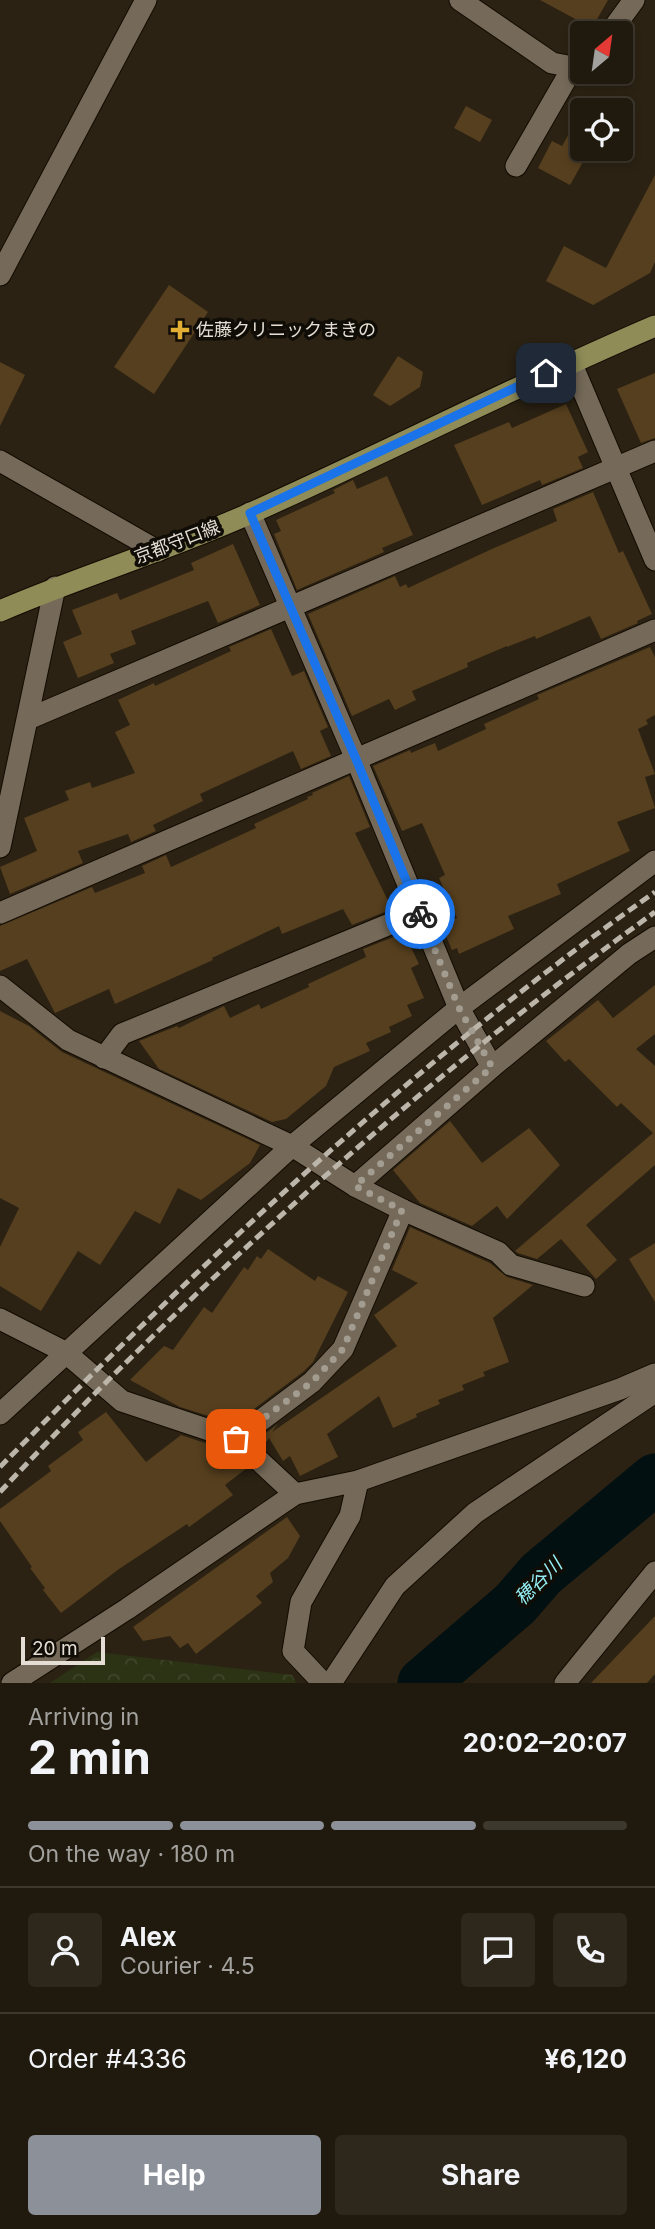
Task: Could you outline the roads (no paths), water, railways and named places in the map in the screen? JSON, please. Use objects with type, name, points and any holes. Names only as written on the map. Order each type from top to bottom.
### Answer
[{"type":"main road","name":"京都守口線","points":[[0,611],[55,587],[158,551],[250,513],[570,362],[655,326]]},
{"type":"street","points":[[0,275],[146,0]]},
{"type":"street","points":[[460,0],[552,63],[570,63]]},
{"type":"street","points":[[619,21],[634,0]]},
{"type":"street","points":[[516,166],[570,76]]},
{"type":"street","points":[[570,362],[655,560]]},
{"type":"street","points":[[28,719],[655,451]]},
{"type":"street","points":[[0,461],[158,551]]},
{"type":"street","points":[[250,513],[459,1008],[492,1067]]},
{"type":"street","points":[[0,847],[55,587]]},
{"type":"street","points":[[0,913],[655,630]]},
{"type":"street","points":[[0,1414],[292,1146],[459,1008],[655,861]]},
{"type":"street","points":[[104,1058],[122,1034],[419,912]]},
{"type":"street","points":[[355,1186],[492,1067],[629,954],[655,937]]},
{"type":"street","points":[[0,986],[68,1041],[292,1146],[355,1186],[498,1252],[511,1265],[584,1286]]},
{"type":"street","points":[[236,1439],[312,1382],[343,1349],[402,1210]]},
{"type":"street","points":[[0,1319],[65,1352],[122,1401],[236,1439],[295,1494]]},
{"type":"street","points":[[12,1683],[127,1609],[295,1494],[358,1481],[620,1389],[655,1374]]},
{"type":"street","points":[[331,1683],[395,1586],[475,1513],[655,1392]]},
{"type":"street","points":[[323,1683],[293,1651],[301,1602],[350,1516],[358,1481]]},
{"type":"street","points":[[565,1683],[655,1572]]},
{"type":"waterway","name":"穂谷川","points":[[423,1683],[515,1604],[541,1574],[655,1479]]},
{"type":"railway","points":[[0,1467],[155,1313],[315,1164],[481,1023],[655,892]]},
{"type":"railway","points":[[0,1492],[153,1336],[314,1186],[396,1114],[481,1045],[655,912]]},
{"type":"place","name":"佐藤クリニックまきの","points":[[180,330]]}]
